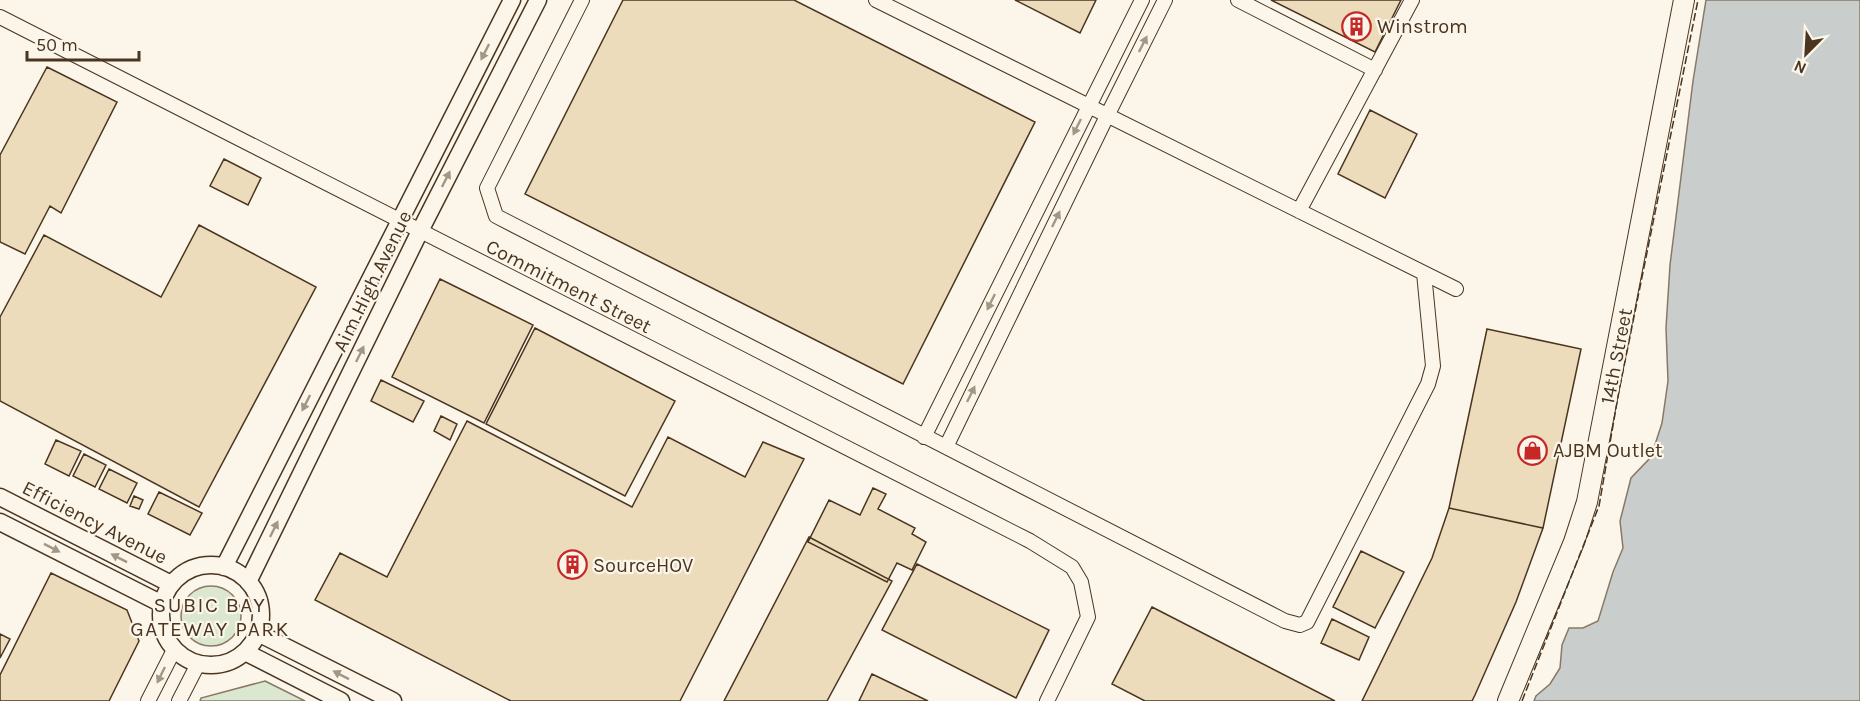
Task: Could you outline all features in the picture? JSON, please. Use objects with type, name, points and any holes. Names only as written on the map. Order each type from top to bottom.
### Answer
[{"type":"main road","name":"14th Street","points":[[1508,701],[1574,542],[1587,502],[1684,0]]},
{"type":"street","name":"Aim High Avenue","points":[[224,567],[512,0]]},
{"type":"street","name":"Aim High Avenue","points":[[248,582],[420,231],[537,0]]},
{"type":"street","points":[[582,0],[488,188],[496,216],[1286,621],[1300,625],[1307,622],[1428,384],[1432,366],[1425,273]]},
{"type":"street","points":[[876,0],[1456,289]]},
{"type":"street","points":[[924,437],[1142,0]]},
{"type":"street","points":[[946,447],[1165,0]]},
{"type":"street","points":[[1238,0],[1375,70]]},
{"type":"street","points":[[1299,211],[1412,0]]},
{"type":"street","name":"Commitment Street","points":[[0,17],[1030,542],[1072,567],[1081,582],[1088,617],[1047,701]]},
{"type":"street","name":"Efficiency Avenue","points":[[0,497],[171,584]]},
{"type":"street","points":[[0,522],[162,604]]},
{"type":"street","points":[[200,566],[224,567],[237,573],[248,582],[255,591],[261,611],[258,633],[245,652],[237,658],[218,665],[198,664],[174,650],[161,623],[162,604],[171,584],[179,576],[200,566]]},
{"type":"street","points":[[258,633],[393,701]]},
{"type":"street","points":[[148,701],[174,650]]},
{"type":"street","points":[[245,652],[341,701]]},
{"type":"street","points":[[179,701],[198,664]]},
{"type":"green space","points":[[205,586],[217,586],[228,591],[236,599],[241,616],[239,628],[228,641],[217,646],[205,646],[194,641],[186,633],[181,622],[181,610],[186,599],[194,591]]},
{"type":"green space","points":[[265,681],[305,701],[200,701],[201,698]]},
{"type":"shaded area","points":[[1706,0],[1860,0],[1860,701],[1534,701],[1536,696],[1550,684],[1560,668],[1562,645],[1569,628],[1583,628],[1598,621],[1623,548],[1620,521],[1631,478],[1651,457],[1662,423],[1668,381],[1666,328],[1670,265],[1693,81]]},
{"type":"building","points":[[623,0],[794,0],[1035,122],[903,384],[525,194]]},
{"type":"building","points":[[1015,0],[1096,0],[1080,33]]},
{"type":"building","name":"Winstrom","points":[[1271,0],[1401,0],[1375,52]]},
{"type":"building","points":[[47,67],[117,102],[61,213],[50,206],[25,254],[0,242],[0,155]]},
{"type":"building","points":[[1370,110],[1417,134],[1385,198],[1338,174]]},
{"type":"building","points":[[224,159],[261,178],[248,205],[210,186]]},
{"type":"building","points":[[199,225],[316,287],[199,507],[0,401],[0,317],[44,235],[161,297]]},
{"type":"building","points":[[440,279],[533,325],[484,423],[392,377]]},
{"type":"building","points":[[535,328],[675,401],[625,496],[486,424]]},
{"type":"building","points":[[1487,329],[1581,349],[1543,528],[1449,508]]},
{"type":"building","points":[[381,380],[424,401],[413,422],[371,401]]},
{"type":"building","points":[[441,416],[457,424],[450,440],[434,431]]},
{"type":"building","name":"SourceHOV","points":[[467,421],[632,507],[668,437],[745,477],[763,442],[804,459],[680,701],[511,701],[315,600],[340,553],[387,577]]},
{"type":"building","points":[[56,440],[81,451],[69,476],[45,464]]},
{"type":"building","points":[[84,454],[106,465],[95,487],[73,476]]},
{"type":"building","points":[[109,469],[137,483],[127,503],[99,489]]},
{"type":"building","points":[[873,488],[886,494],[878,509],[915,528],[912,534],[926,542],[912,570],[897,563],[887,582],[808,542],[829,500],[860,515]]},
{"type":"building","points":[[159,492],[202,513],[190,535],[148,514]]},
{"type":"building","points":[[134,496],[143,500],[139,509],[130,506]]},
{"type":"building","points":[[1449,508],[1543,528],[1516,602],[1475,695],[1472,701],[1362,701],[1432,558]]},
{"type":"building","points":[[809,537],[892,581],[827,701],[724,701]]},
{"type":"building","points":[[1361,551],[1404,572],[1375,628],[1333,607]]},
{"type":"building","points":[[917,564],[1049,630],[1016,698],[882,630]]},
{"type":"building","points":[[51,573],[127,610],[139,641],[109,701],[0,701],[0,675]]},
{"type":"building","points":[[1152,607],[1335,701],[1145,701],[1112,684]]},
{"type":"building","points":[[1332,619],[1369,637],[1359,660],[1321,643]]},
{"type":"building","points":[[0,634],[10,639],[0,658]]},
{"type":"building","points":[[872,674],[928,701],[859,701]]},
{"type":"fence","points":[[1522,701],[1599,506],[1619,391],[1698,0]]},
{"type":"place","name":"Winstrom","points":[[1356,26]]},
{"type":"place","name":"AJBM Outlet","points":[[1532,450]]},
{"type":"place","name":"SourceHOV","points":[[572,565]]},
{"type":"district","name":"SUBIC BAY GATEWAY PARK","points":[[210,617]]}]
